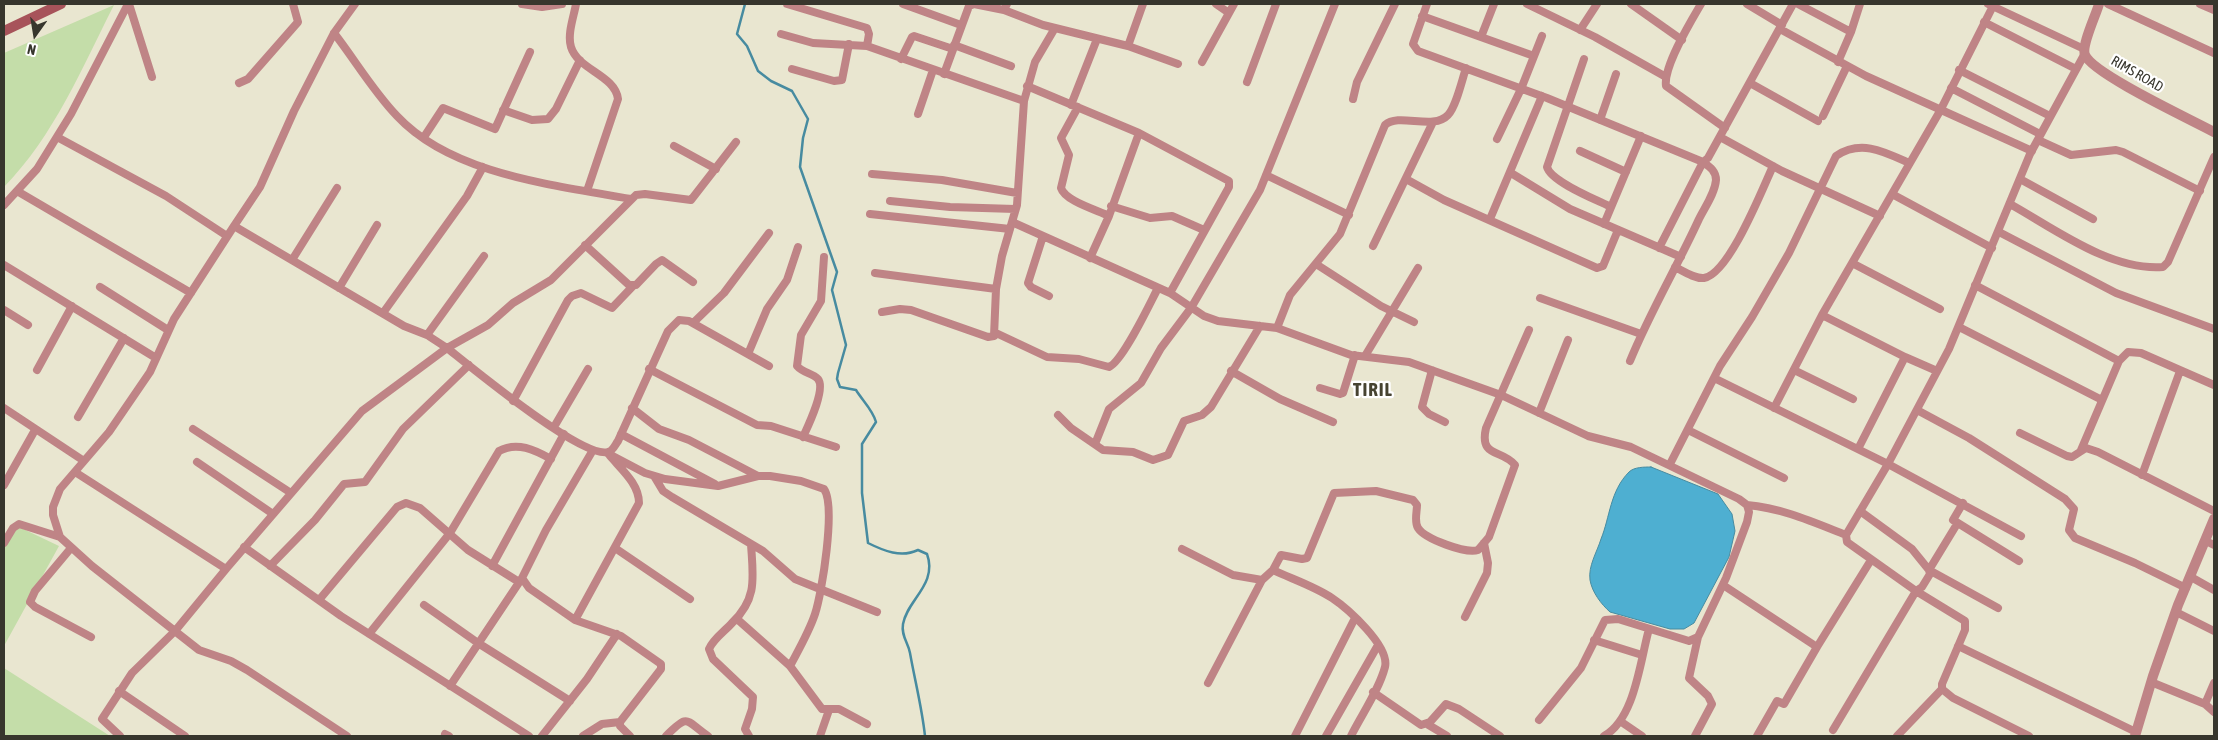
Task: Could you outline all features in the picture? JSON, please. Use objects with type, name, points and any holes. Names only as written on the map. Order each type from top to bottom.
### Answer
[{"type":"main road","points":[[4,31],[61,4]]},
{"type":"street","points":[[129,4],[152,77]]},
{"type":"street","points":[[4,206],[37,170],[129,4]]},
{"type":"street","points":[[239,83],[248,79],[298,22],[292,4]]},
{"type":"street","points":[[347,736],[247,670],[231,661],[199,650],[71,548],[60,537],[54,522],[53,507],[60,489],[117,420],[150,372],[168,330],[268,171],[294,110],[334,33],[355,4]]},
{"type":"street","points":[[522,4],[542,7],[562,4]]},
{"type":"street","points":[[576,4],[570,39],[571,47],[580,60],[610,84],[618,99],[587,190]]},
{"type":"street","points":[[787,4],[867,28],[869,34],[867,46]]},
{"type":"street","points":[[903,4],[961,26]]},
{"type":"street","points":[[944,74],[961,26],[965,5],[974,4],[1006,7],[1056,28],[1128,46],[1178,64]]},
{"type":"street","points":[[1128,46],[1144,4]]},
{"type":"street","points":[[1216,4],[1229,13]]},
{"type":"street","points":[[1202,62],[1234,4]]},
{"type":"street","points":[[1247,82],[1276,4]]},
{"type":"street","points":[[1095,444],[1109,409],[1141,383],[1162,348],[1191,308],[1266,175],[1335,4]]},
{"type":"street","points":[[1353,99],[1357,82],[1395,4]]},
{"type":"street","points":[[1427,4],[1413,44],[1414,48],[1570,107],[1703,162],[1712,168],[1716,180],[1676,268],[1641,334],[1630,361]]},
{"type":"street","points":[[1481,37],[1494,4]]},
{"type":"street","points":[[1527,4],[1580,30],[1666,78]]},
{"type":"street","points":[[1580,30],[1597,4]]},
{"type":"street","points":[[1631,4],[1682,40]]},
{"type":"street","points":[[1701,4],[1682,40],[1666,78],[1666,86],[1725,128]]},
{"type":"street","points":[[1747,4],[1838,62],[1940,111],[2032,151]]},
{"type":"street","points":[[1659,248],[1703,162],[1708,158],[1794,4]]},
{"type":"street","points":[[1798,4],[1852,32]]},
{"type":"street","points":[[1838,62],[1852,32],[1860,4]]},
{"type":"street","points":[[1897,736],[1942,689],[1942,684],[1965,630],[1965,621],[1916,591],[1871,560],[1847,542],[1846,535],[1888,464],[1959,327],[2032,151],[2084,52],[2098,4]]},
{"type":"street","points":[[2108,4],[2214,53]]},
{"type":"street","points":[[2200,4],[2214,10]]},
{"type":"street","points":[[1774,408],[1822,315],[1940,111],[1984,22],[1990,5],[2084,52]]},
{"type":"street","points":[[1422,16],[1534,56]]},
{"type":"street","points":[[1984,22],[2076,69]]},
{"type":"street","points":[[996,333],[996,289],[1016,209],[1024,101],[1035,62],[1056,28]]},
{"type":"street","points":[[334,33],[397,116],[424,137],[462,160],[483,167],[631,198]]},
{"type":"street","points":[[781,34],[813,43],[867,46],[1024,101]]},
{"type":"street","points":[[901,59],[914,36],[1011,66]]},
{"type":"street","points":[[1497,139],[1521,89],[1542,36]]},
{"type":"street","points":[[1097,39],[1075,106],[1061,138],[1069,155],[1061,188],[1070,198],[1109,216]]},
{"type":"street","points":[[792,69],[834,81],[842,80],[849,44]]},
{"type":"street","points":[[424,137],[443,108],[494,129],[530,52]]},
{"type":"street","name":"RIMS ROAD","points":[[2084,52],[2093,64],[2125,85],[2214,132]]},
{"type":"street","points":[[1584,59],[1570,107],[1547,163],[1548,172],[1563,183],[1612,207]]},
{"type":"street","points":[[503,110],[532,120],[548,119],[556,109],[580,60]]},
{"type":"street","points":[[1750,84],[1821,118],[1847,66]]},
{"type":"street","points":[[1277,328],[1290,295],[1340,234],[1385,126],[1395,121],[1433,122],[1450,114],[1466,68]]},
{"type":"street","points":[[918,114],[933,70]]},
{"type":"street","points":[[1959,70],[2050,116]]},
{"type":"street","points":[[1600,120],[1616,74]]},
{"type":"street","points":[[1027,86],[1139,133],[1230,182],[1170,294]]},
{"type":"street","points":[[1950,88],[2071,155],[2116,150],[2200,191]]},
{"type":"street","points":[[1490,219],[1542,96]]},
{"type":"street","points":[[1373,246],[1433,122]]},
{"type":"street","points":[[1090,258],[1109,216],[1111,206],[1139,133]]},
{"type":"street","points":[[1604,224],[1641,136]]},
{"type":"street","points":[[57,137],[166,196],[227,236]]},
{"type":"street","points":[[1720,137],[1820,190],[1880,216]]},
{"type":"street","points":[[120,736],[102,719],[118,691],[143,661],[175,631],[362,411],[447,348],[488,324],[513,303],[543,286],[631,198],[636,195],[645,194],[685,201],[691,200],[736,142]]},
{"type":"street","points":[[674,146],[716,170]]},
{"type":"street","points":[[1670,464],[1714,378],[1789,253],[1833,161],[1843,152],[1861,147],[1871,148],[1909,163]]},
{"type":"street","points":[[1580,151],[1626,172]]},
{"type":"street","points":[[2010,204],[2104,257],[2158,268],[2163,267],[2168,262],[2214,157]]},
{"type":"street","points":[[1676,268],[1700,278],[1715,274],[1745,227],[1773,166]]},
{"type":"street","points":[[383,313],[467,196],[483,167]]},
{"type":"street","points":[[1511,173],[1570,209],[1681,257]]},
{"type":"street","points":[[872,174],[942,180],[1017,193]]},
{"type":"street","points":[[1266,175],[1349,214]]},
{"type":"street","points":[[2020,179],[2094,219]]},
{"type":"street","points":[[1406,180],[1444,200],[1597,268],[1603,266],[1618,230]]},
{"type":"street","points":[[292,260],[338,188]]},
{"type":"street","points":[[17,191],[190,293]]},
{"type":"street","points":[[1892,194],[1992,248]]},
{"type":"street","points":[[890,201],[950,207],[1016,209]]},
{"type":"street","points":[[1111,206],[1150,218],[1172,216],[1204,230]]},
{"type":"street","points":[[870,214],[1012,226],[1043,236],[1158,288],[1204,316],[1218,321],[1277,328],[1340,352],[1409,362],[1501,395],[1588,436],[1631,447],[1724,490],[1747,505],[1769,507],[1786,512],[1846,535]]},
{"type":"street","points":[[234,226],[404,326],[426,335],[447,348],[514,401],[554,428],[593,450],[607,453],[654,476],[718,486],[758,476],[780,477],[817,485],[826,493],[829,503],[821,591],[808,630],[790,666]]},
{"type":"street","points":[[339,288],[377,226]]},
{"type":"street","points":[[1999,232],[2116,293],[2214,329]]},
{"type":"street","points":[[693,324],[724,293],[769,233]]},
{"type":"street","points":[[1043,236],[1028,283],[1031,287],[1049,296]]},
{"type":"street","points":[[585,246],[633,286]]},
{"type":"street","points":[[748,354],[767,309],[787,280],[798,247]]},
{"type":"street","points":[[426,335],[484,256]]},
{"type":"street","points":[[803,437],[820,393],[820,384],[817,378],[797,366],[797,360],[801,335],[820,302],[824,257]]},
{"type":"street","points":[[514,401],[548,334],[572,296],[581,293],[612,308],[662,260],[693,282]]},
{"type":"street","points":[[1852,263],[1940,309]]},
{"type":"street","points":[[1316,264],[1392,312],[1414,322]]},
{"type":"street","points":[[4,265],[156,358]]},
{"type":"street","points":[[1365,356],[1418,268]]},
{"type":"street","points":[[874,273],[996,289]]},
{"type":"street","points":[[1975,285],[2119,361]]},
{"type":"street","points":[[100,287],[168,330]]},
{"type":"street","points":[[996,333],[1046,357],[1079,359],[1110,367],[1121,355],[1158,288]]},
{"type":"street","points":[[1540,298],[1641,334]]},
{"type":"street","points":[[37,370],[72,306]]},
{"type":"street","points":[[882,312],[904,309],[988,337],[996,333]]},
{"type":"street","points":[[4,310],[28,325]]},
{"type":"street","points":[[1822,315],[1937,371]]},
{"type":"street","points":[[607,453],[613,450],[621,434],[649,369],[668,331],[684,319],[768,366]]},
{"type":"street","points":[[1058,415],[1071,428],[1103,450],[1133,452],[1149,459],[1164,458],[1172,451],[1181,424],[1207,411],[1260,326]]},
{"type":"street","points":[[1959,327],[2102,400]]},
{"type":"street","points":[[1208,683],[1262,580],[1275,566],[1281,555],[1302,559],[1307,558],[1334,493],[1340,491],[1376,491],[1403,496],[1413,500],[1416,505],[1416,523],[1418,528],[1427,535],[1467,551],[1478,550],[1484,543],[1515,465],[1487,448],[1484,442],[1486,428],[1529,330]]},
{"type":"street","points":[[78,417],[124,338]]},
{"type":"street","points":[[1539,413],[1568,340]]},
{"type":"street","points":[[2081,450],[2119,361],[2124,354],[2134,351],[2214,385]]},
{"type":"street","points":[[1320,388],[1340,394],[1343,393],[1355,355]]},
{"type":"street","points":[[1858,449],[1905,357]]},
{"type":"street","points":[[270,566],[315,520],[343,486],[348,483],[365,482],[403,429],[469,365]]},
{"type":"street","points":[[554,428],[588,369]]},
{"type":"street","points":[[649,369],[746,420],[836,447]]},
{"type":"street","points":[[1432,370],[1422,408],[1445,422]]},
{"type":"street","points":[[1794,370],[1853,399]]},
{"type":"street","points":[[1231,371],[1280,399],[1334,422]]},
{"type":"street","points":[[2142,475],[2180,371]]},
{"type":"street","points":[[1714,378],[1888,464],[2021,536]]},
{"type":"street","points":[[4,408],[84,461]]},
{"type":"street","points":[[632,408],[659,429],[689,440],[758,476]]},
{"type":"street","points":[[1917,410],[1969,438],[2065,499],[2074,509],[2069,530],[2075,538],[2135,563],[2186,588]]},
{"type":"street","points":[[193,429],[291,493]]},
{"type":"street","points":[[4,485],[35,430]]},
{"type":"street","points":[[1688,430],[1784,478]]},
{"type":"street","points":[[492,566],[564,434]]},
{"type":"street","points":[[621,434],[718,486]]},
{"type":"street","points":[[2020,434],[2067,456],[2072,457],[2086,448],[2098,452],[2214,511]]},
{"type":"street","points":[[369,634],[450,533],[499,450],[510,446],[527,448],[551,459]]},
{"type":"street","points":[[450,686],[520,580],[546,530],[593,450]]},
{"type":"street","points":[[575,620],[639,502],[639,494],[607,453]]},
{"type":"street","points":[[197,462],[273,514]]},
{"type":"street","points":[[74,472],[226,569]]},
{"type":"street","points":[[654,476],[663,491],[751,544],[795,579],[877,612]]},
{"type":"street","points":[[319,600],[400,504],[406,503],[420,508],[450,533],[459,544],[492,566],[520,580],[528,588],[575,620],[617,634],[661,664],[661,668],[620,722],[602,724],[583,736]]},
{"type":"street","points":[[1963,503],[1953,516],[1953,520],[2019,561]]},
{"type":"street","points":[[1695,736],[1712,704],[1708,696],[1688,678],[1698,637],[1723,585],[1748,522],[1749,512],[1747,505]]},
{"type":"street","points":[[1860,511],[1912,549],[1929,570],[1998,608]]},
{"type":"street","points":[[4,543],[14,528],[20,524],[60,537]]},
{"type":"street","points":[[1833,730],[1916,591],[1922,587],[1930,574],[1929,570],[1957,524]]},
{"type":"street","points":[[1958,646],[2136,734],[2151,682],[2176,612],[2191,577],[2210,543],[2213,525]]},
{"type":"street","points":[[1464,617],[1487,573],[1488,563],[1484,543]]},
{"type":"street","points":[[745,735],[753,697],[713,659],[709,649],[737,619],[748,604],[752,594],[751,544]]},
{"type":"street","points":[[71,548],[35,591],[30,602],[35,607],[91,637]]},
{"type":"street","points":[[244,548],[369,634],[526,734]]},
{"type":"street","points":[[615,548],[690,599]]},
{"type":"street","points":[[1182,549],[1232,574],[1262,580]]},
{"type":"street","points":[[1757,736],[1777,701],[1784,704],[1817,646],[1871,560]]},
{"type":"street","points":[[1275,566],[1332,598],[1355,618],[1378,645],[1385,667],[1351,736]]},
{"type":"street","points":[[2191,577],[2214,590]]},
{"type":"street","points":[[1723,585],[1817,646]]},
{"type":"street","points":[[424,605],[478,643],[570,700]]},
{"type":"street","points":[[2176,612],[2214,631]]},
{"type":"street","points":[[1295,736],[1355,618]]},
{"type":"street","points":[[737,619],[790,666],[822,709],[839,709],[867,724]]},
{"type":"street","points":[[1539,720],[1582,668],[1605,620],[1618,619],[1690,641],[1698,637]]},
{"type":"street","points":[[1604,736],[1620,721],[1628,708],[1649,629]]},
{"type":"street","points":[[542,736],[617,634]]},
{"type":"street","points":[[1594,640],[1642,655]]},
{"type":"street","points":[[1328,736],[1378,645]]},
{"type":"street","points":[[2151,682],[2205,704],[2214,712]]},
{"type":"street","points":[[2205,704],[2214,683]]},
{"type":"street","points":[[1942,689],[1953,698],[2028,736]]},
{"type":"street","points":[[118,691],[185,736]]},
{"type":"street","points":[[1373,692],[1420,725],[1427,724],[1447,736]]},
{"type":"street","points":[[1427,724],[1443,706],[1451,705],[1500,736]]},
{"type":"street","points":[[820,736],[829,710]]},
{"type":"street","points":[[666,736],[687,720],[692,721],[708,736]]},
{"type":"street","points":[[1620,721],[1642,736]]},
{"type":"street","points":[[620,722],[620,726],[630,736]]},
{"type":"street","points":[[514,736],[526,734]]},
{"type":"green space","points":[[114,5],[52,124],[22,167],[4,187],[4,53]]},
{"type":"green space","points":[[17,526],[59,546],[4,646],[4,548]]},
{"type":"green space","points":[[4,668],[110,736],[4,736]]},
{"type":"water","points":[[1651,467],[1718,494],[1732,514],[1735,531],[1729,557],[1694,623],[1684,629],[1670,629],[1610,612],[1597,598],[1590,580],[1592,564],[1618,487],[1631,470]]},
{"type":"waterway","points":[[745,4],[737,34],[747,46],[758,71],[771,81],[792,91],[808,119],[803,138],[800,167],[837,272],[832,290],[846,345],[837,379],[840,387],[856,390],[870,409],[876,422],[862,444],[862,493],[868,543],[880,549],[893,552],[905,553],[918,550],[927,554],[929,565],[925,583],[910,607],[903,624],[925,736]]},
{"type":"district","name":"TIRIL","points":[[1373,390]]}]
